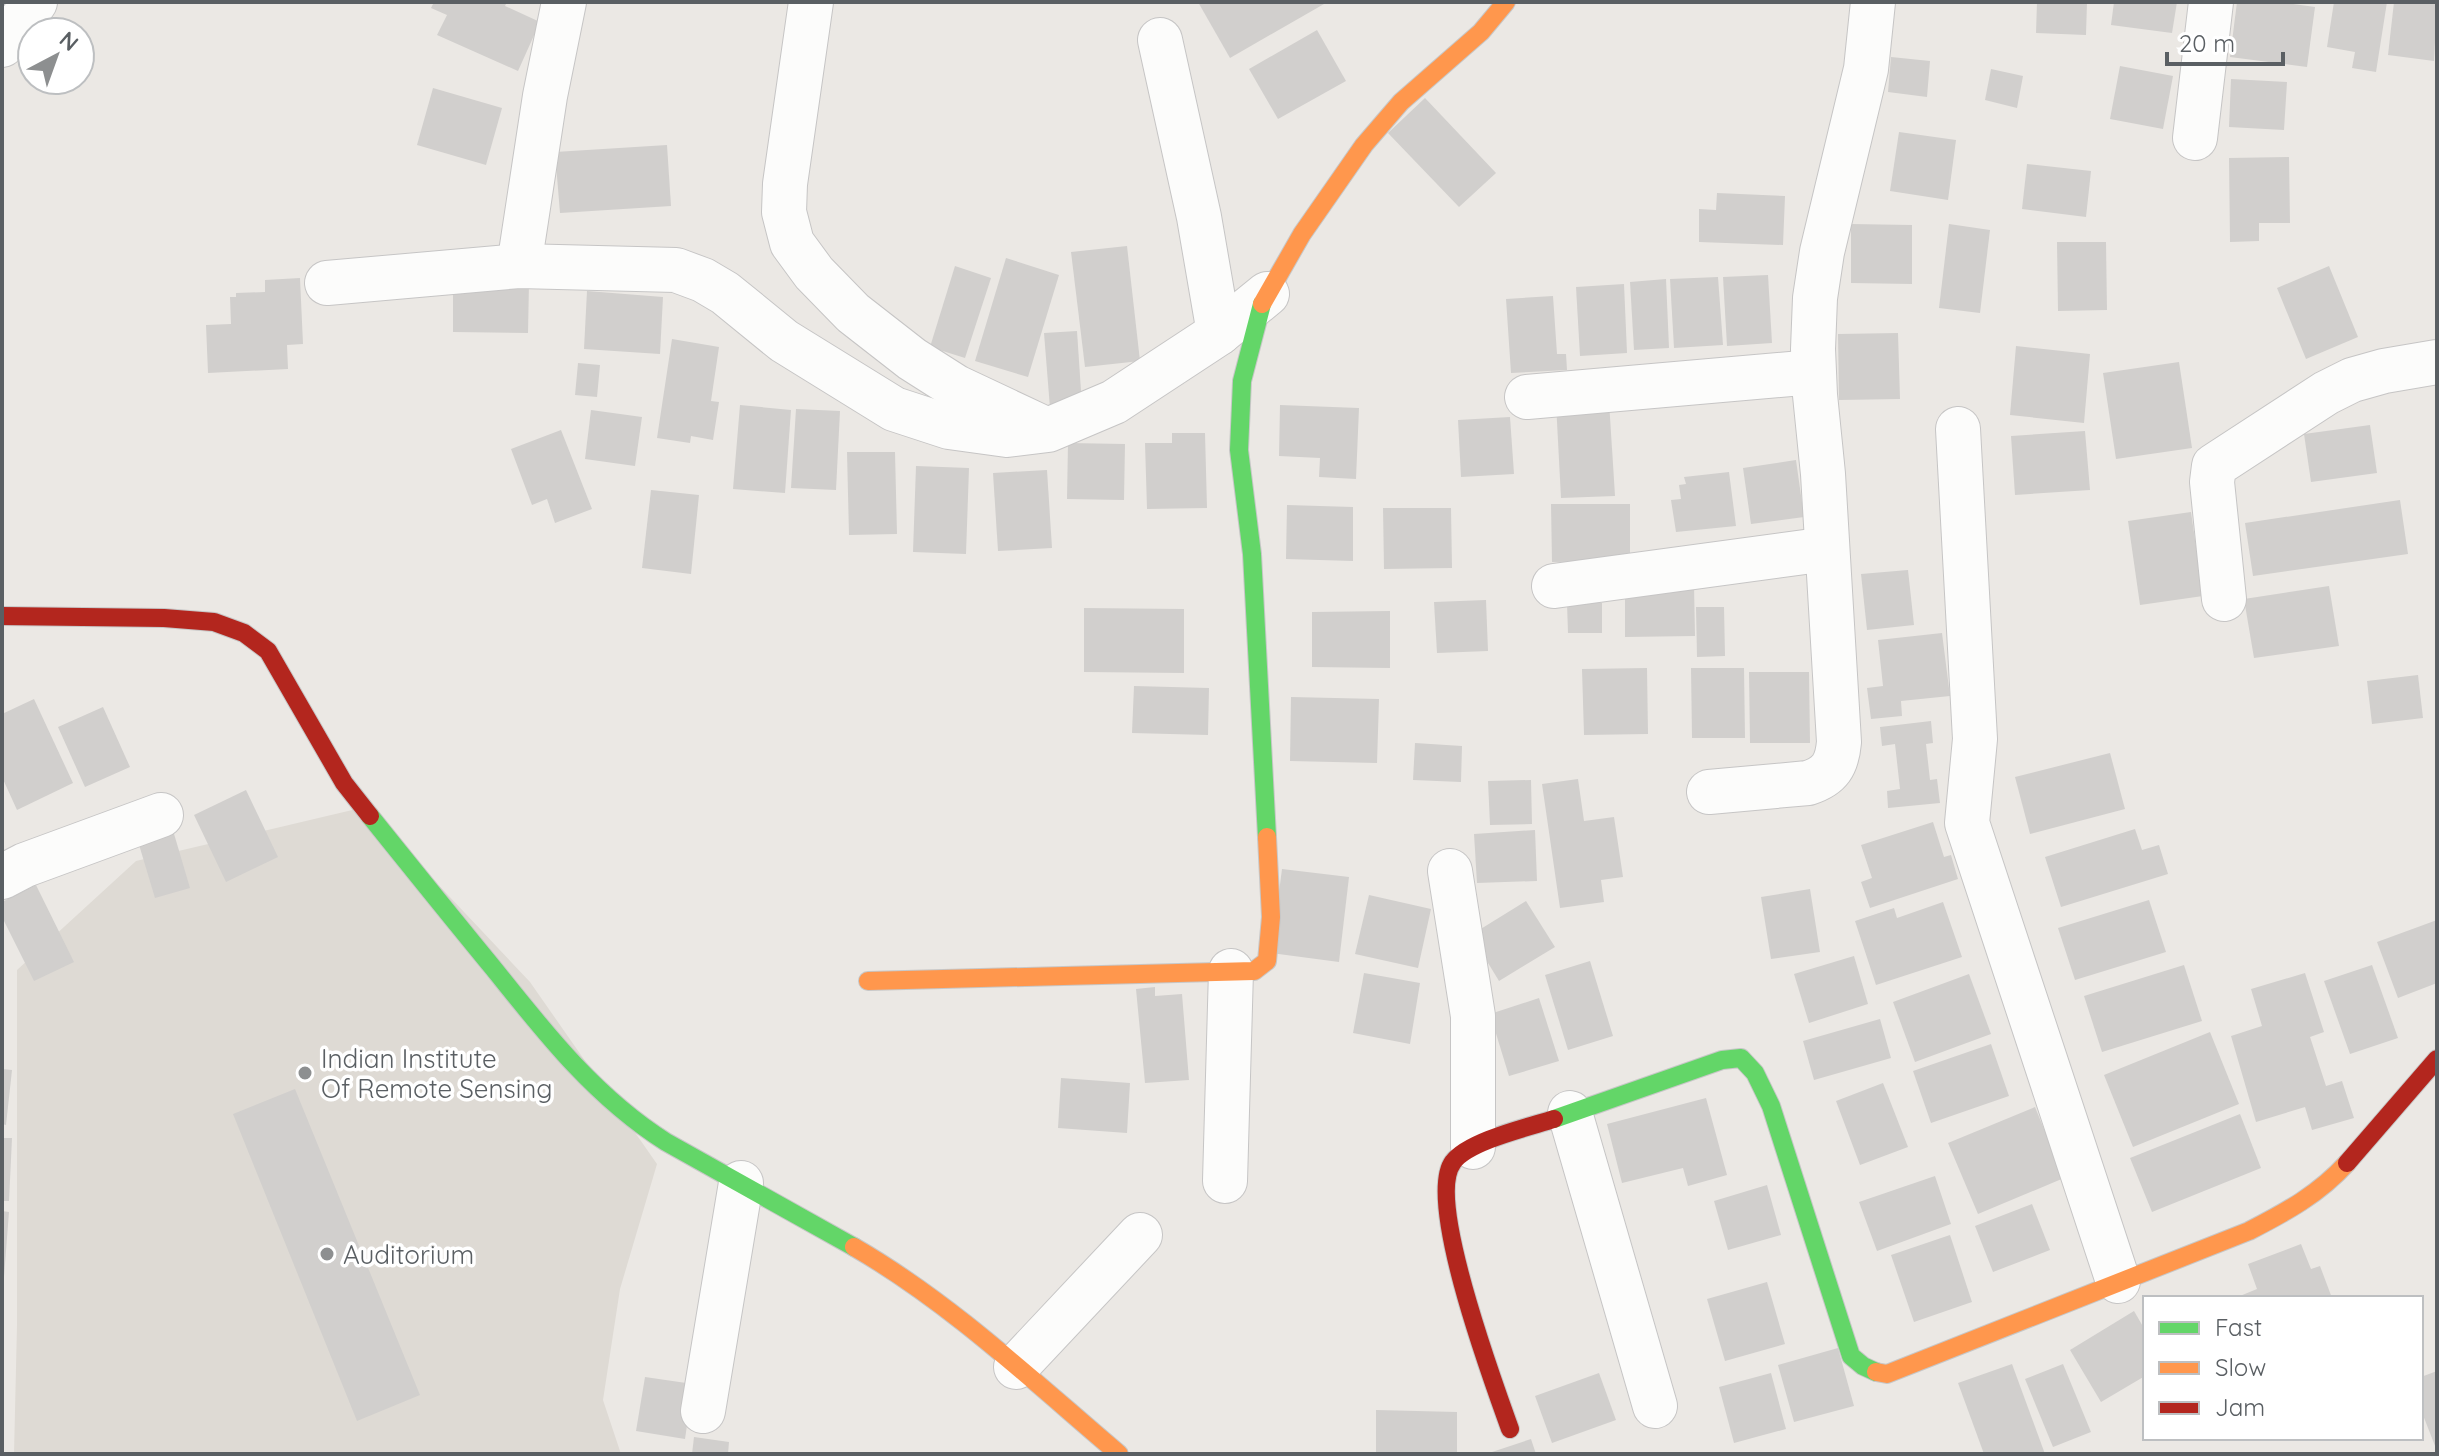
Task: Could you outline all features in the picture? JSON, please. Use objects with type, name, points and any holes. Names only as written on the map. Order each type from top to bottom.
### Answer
[{"type":"street","points":[[2,45],[35,2]]},
{"type":"street","points":[[519,266],[545,96],[564,2]]},
{"type":"street","points":[[811,2],[785,184],[784,212],[792,243],[814,273],[853,313],[912,359],[956,387],[1047,430]]},
{"type":"street","points":[[868,981],[1254,971],[1262,967],[1269,954],[1271,917],[1252,554],[1238,422],[1242,381],[1255,328],[1267,294],[1302,234],[1364,145],[1401,102],[1481,32],[1506,2]]},
{"type":"street","points":[[1709,792],[1823,779],[1831,771],[1837,757],[1839,742],[1827,549],[1813,372],[1815,298],[1822,252],[1866,69],[1873,2]]},
{"type":"street","points":[[2195,138],[2211,2]]},
{"type":"street","points":[[1160,40],[1199,217],[1219,333]]},
{"type":"street","points":[[327,283],[519,266],[676,270],[703,280],[725,293],[784,341],[894,409],[949,427],[1007,435],[1047,430],[1114,402],[1219,333],[1267,294]]},
{"type":"street","points":[[2224,599],[2212,482],[2214,466],[2326,393],[2352,380],[2437,362]]},
{"type":"street","points":[[1527,397],[1813,372]]},
{"type":"street","points":[[1958,429],[1975,739],[1967,823],[2118,1281]]},
{"type":"street","points":[[1554,586],[1827,549]]},
{"type":"street","points":[[2,616],[164,618],[214,622],[244,633],[268,651],[344,783],[544,1032],[599,1091],[639,1125],[881,1263],[1016,1367],[1119,1454]]},
{"type":"street","points":[[2,877],[25,865],[161,815]]},
{"type":"street","points":[[1450,871],[1473,1016],[1473,1147]]},
{"type":"street","points":[[1225,1181],[1231,971]]},
{"type":"street","points":[[1510,1429],[1462,1293],[1451,1242],[1447,1183],[1449,1168],[1457,1156],[1473,1147],[1722,1060],[1741,1058],[1751,1065],[1771,1106],[1851,1356],[1860,1366],[1874,1373],[1887,1374],[2249,1231],[2297,1207],[2333,1178],[2437,1059]]},
{"type":"street","points":[[1570,1113],[1655,1406]]},
{"type":"street","points":[[703,1411],[741,1183]]},
{"type":"street","points":[[1016,1367],[1140,1235]]},
{"type":"shaded area","name":"Indian Institute Of Remote Sensing","points":[[365,807],[530,982],[657,1164],[620,1289],[603,1400],[621,1454],[14,1454],[17,970],[136,861]]},
{"type":"building","points":[[434,2],[507,2],[505,6],[540,22],[518,71],[437,35],[447,15],[431,8]]},
{"type":"building","points":[[1198,2],[1322,2],[1324,4],[1230,58]]},
{"type":"building","points":[[2037,2],[2087,2],[2086,35],[2036,33]]},
{"type":"building","points":[[2114,2],[2177,2],[2172,33],[2111,25]]},
{"type":"building","points":[[2237,2],[2279,2],[2315,7],[2307,67],[2230,57]]},
{"type":"building","points":[[2334,2],[2387,2],[2376,72],[2352,68],[2355,52],[2327,47]]},
{"type":"building","points":[[2394,2],[2437,2],[2434,61],[2388,55]]},
{"type":"building","points":[[1317,30],[1346,81],[1278,119],[1249,69]]},
{"type":"building","points":[[1891,57],[1930,61],[1927,97],[1888,92]]},
{"type":"building","points":[[2120,66],[2173,76],[2163,129],[2110,119]]},
{"type":"building","points":[[1991,69],[2023,76],[2017,108],[1985,100]]},
{"type":"building","points":[[2231,79],[2287,82],[2284,130],[2229,127]]},
{"type":"building","points":[[433,88],[502,108],[486,165],[417,145]]},
{"type":"building","points":[[1425,98],[1496,173],[1459,207],[1388,133]]},
{"type":"building","points":[[1899,132],[1956,140],[1948,200],[1890,191]]},
{"type":"building","points":[[667,145],[671,206],[560,213],[555,152]]},
{"type":"building","points":[[2289,157],[2290,223],[2259,223],[2259,241],[2230,242],[2229,158]]},
{"type":"building","points":[[2027,164],[2091,171],[2086,217],[2022,209]]},
{"type":"building","points":[[1717,193],[1785,196],[1783,245],[1699,242],[1699,209],[1716,210]]},
{"type":"building","points":[[1851,224],[1912,225],[1912,284],[1851,283]]},
{"type":"building","points":[[1949,224],[1990,230],[1980,313],[1939,308]]},
{"type":"building","points":[[2057,242],[2106,242],[2107,310],[2058,311]]},
{"type":"building","points":[[1127,246],[1140,361],[1085,367],[1071,252]]},
{"type":"building","points":[[1006,258],[1059,275],[1028,377],[975,361]]},
{"type":"building","points":[[955,266],[991,278],[965,358],[930,347]]},
{"type":"building","points":[[2329,266],[2358,337],[2306,359],[2277,288]]},
{"type":"building","points":[[1768,275],[1772,343],[1727,346],[1723,277]]},
{"type":"building","points":[[1718,277],[1723,345],[1674,348],[1670,279]]},
{"type":"building","points":[[300,278],[303,344],[287,345],[288,369],[208,373],[206,325],[231,324],[230,297],[236,297],[236,293],[265,292],[265,280]]},
{"type":"building","points":[[1666,279],[1669,348],[1634,350],[1630,282]]},
{"type":"building","points":[[453,282],[529,283],[528,333],[453,332]]},
{"type":"building","points":[[1624,284],[1627,353],[1580,356],[1576,287]]},
{"type":"building","points":[[587,291],[663,297],[660,354],[584,349]]},
{"type":"building","points":[[1553,296],[1557,354],[1566,354],[1567,370],[1511,373],[1506,299]]},
{"type":"building","points":[[1077,331],[1082,406],[1050,408],[1044,333]]},
{"type":"building","points":[[1898,333],[1900,399],[1839,400],[1838,334]]},
{"type":"building","points":[[672,339],[719,347],[711,401],[719,402],[713,440],[691,436],[690,443],[657,438]]},
{"type":"building","points":[[2016,346],[2090,354],[2084,423],[2010,415]]},
{"type":"building","points":[[2179,362],[2192,448],[2116,459],[2103,373]]},
{"type":"building","points":[[578,363],[600,365],[597,397],[575,395]]},
{"type":"building","points":[[1609,401],[1615,496],[1561,498],[1556,403]]},
{"type":"building","points":[[740,405],[791,410],[785,493],[733,489]]},
{"type":"building","points":[[1280,405],[1359,408],[1356,479],[1319,477],[1320,458],[1279,456]]},
{"type":"building","points":[[796,409],[840,411],[836,490],[791,488]]},
{"type":"building","points":[[591,410],[642,417],[635,466],[585,459]]},
{"type":"building","points":[[1510,417],[1514,474],[1461,477],[1458,420]]},
{"type":"building","points":[[2370,425],[2377,473],[2311,482],[2304,434]]},
{"type":"building","points":[[561,430],[592,509],[555,523],[547,499],[532,505],[511,449]]},
{"type":"building","points":[[2085,431],[2090,490],[2015,495],[2011,436]]},
{"type":"building","points":[[1172,433],[1205,433],[1207,508],[1147,509],[1145,443],[1172,443]]},
{"type":"building","points":[[1068,443],[1125,444],[1124,500],[1067,499]]},
{"type":"building","points":[[847,452],[895,452],[897,534],[849,535]]},
{"type":"building","points":[[1796,460],[1804,517],[1751,524],[1743,468]]},
{"type":"building","points":[[916,466],[969,468],[966,554],[913,552]]},
{"type":"building","points":[[1047,470],[1052,548],[998,551],[993,473]]},
{"type":"building","points":[[1729,472],[1736,526],[1676,532],[1671,500],[1681,499],[1679,485],[1686,484],[1684,477]]},
{"type":"building","points":[[651,490],[699,495],[691,574],[642,568]]},
{"type":"building","points":[[2400,500],[2408,554],[2253,576],[2245,523]]},
{"type":"building","points":[[1551,504],[1630,504],[1630,561],[1552,562]]},
{"type":"building","points":[[1287,505],[1353,507],[1353,561],[1286,559]]},
{"type":"building","points":[[1383,508],[1451,508],[1452,568],[1384,569]]},
{"type":"building","points":[[2191,512],[2203,596],[2140,605],[2128,521]]},
{"type":"building","points":[[1908,570],[1914,625],[1867,630],[1861,574]]},
{"type":"building","points":[[1694,585],[1695,636],[1625,637],[1625,586]]},
{"type":"building","points":[[2329,586],[2339,646],[2254,658],[2244,599]]},
{"type":"building","points":[[1486,600],[1488,651],[1437,653],[1434,602]]},
{"type":"building","points":[[1567,603],[1602,603],[1602,633],[1568,633]]},
{"type":"building","points":[[1696,607],[1724,607],[1725,656],[1697,657]]},
{"type":"building","points":[[1084,608],[1184,609],[1184,673],[1084,672]]},
{"type":"building","points":[[1390,611],[1390,668],[1312,667],[1312,612]]},
{"type":"building","points":[[1942,633],[1950,696],[1901,701],[1902,716],[1871,719],[1867,688],[1883,686],[1878,640]]},
{"type":"building","points":[[1647,668],[1648,734],[1584,735],[1582,669]]},
{"type":"building","points":[[1691,668],[1744,668],[1745,738],[1692,738]]},
{"type":"building","points":[[1749,672],[1809,672],[1810,743],[1750,743]]},
{"type":"building","points":[[2418,675],[2423,718],[2372,724],[2367,681]]},
{"type":"building","points":[[1134,686],[1209,688],[1208,735],[1132,733]]},
{"type":"building","points":[[1291,697],[1379,699],[1377,763],[1290,761]]},
{"type":"building","points":[[34,699],[73,783],[17,810],[2,777],[2,714]]},
{"type":"building","points":[[103,707],[130,767],[85,787],[58,727]]},
{"type":"building","points":[[1931,721],[1933,743],[1926,744],[1930,780],[1937,779],[1940,803],[1888,808],[1887,791],[1900,789],[1895,744],[1882,746],[1880,727]]},
{"type":"building","points":[[1415,743],[1462,746],[1461,782],[1413,780]]},
{"type":"building","points":[[2110,753],[2125,809],[2030,834],[2015,777]]},
{"type":"building","points":[[1578,779],[1584,821],[1614,817],[1623,877],[1601,880],[1604,902],[1560,908],[1542,784]]},
{"type":"building","points":[[1531,780],[1532,824],[1490,825],[1488,781]]},
{"type":"building","points":[[246,790],[278,857],[226,882],[194,815]]},
{"type":"building","points":[[1933,822],[1944,857],[1951,855],[1958,879],[1870,908],[1861,882],[1872,878],[1861,845]]},
{"type":"building","points":[[172,827],[190,888],[155,898],[137,838]]},
{"type":"building","points":[[2135,829],[2142,850],[2159,845],[2168,874],[2061,907],[2045,857]]},
{"type":"building","points":[[1535,830],[1537,881],[1477,883],[1474,834]]},
{"type":"building","points":[[1282,869],[1349,877],[1339,962],[1271,953]]},
{"type":"building","points":[[36,885],[74,962],[34,981],[2,917],[2,902]]},
{"type":"building","points":[[1810,889],[1820,952],[1771,959],[1761,897]]},
{"type":"building","points":[[1369,895],[1431,909],[1418,968],[1355,954]]},
{"type":"building","points":[[2149,900],[2166,952],[2075,980],[2058,928]]},
{"type":"building","points":[[1526,901],[1555,947],[1499,981],[1471,935]]},
{"type":"building","points":[[1943,902],[1962,957],[1876,985],[1855,921],[1894,908],[1897,918]]},
{"type":"building","points":[[2437,920],[2437,983],[2398,998],[2377,942]]},
{"type":"building","points":[[1854,956],[1868,1004],[1809,1023],[1794,974]]},
{"type":"building","points":[[1590,961],[1613,1036],[1568,1050],[1545,975]]},
{"type":"building","points":[[2184,965],[2202,1021],[2102,1052],[2084,996]]},
{"type":"building","points":[[2372,965],[2398,1038],[2350,1054],[2324,981]]},
{"type":"building","points":[[1364,973],[1420,983],[1410,1044],[1353,1033]]},
{"type":"building","points":[[2305,973],[2324,1032],[2310,1037],[2326,1086],[2342,1081],[2354,1118],[2312,1130],[2305,1107],[2256,1122],[2231,1036],[2262,1026],[2251,989]]},
{"type":"building","points":[[1969,974],[1991,1034],[1915,1062],[1893,1002]]},
{"type":"building","points":[[1155,987],[1155,996],[1182,994],[1189,1080],[1145,1083],[1136,989]]},
{"type":"building","points":[[1539,998],[1559,1061],[1509,1076],[1490,1014]]},
{"type":"building","points":[[1880,1019],[1891,1058],[1814,1080],[1803,1041]]},
{"type":"building","points":[[2210,1032],[2239,1104],[2133,1147],[2104,1075]]},
{"type":"building","points":[[1991,1044],[2009,1096],[1931,1123],[1913,1071]]},
{"type":"building","points":[[2,1069],[12,1070],[6,1125],[2,1124]]},
{"type":"building","points":[[1061,1078],[1130,1083],[1127,1133],[1058,1128]]},
{"type":"building","points":[[1883,1083],[1908,1147],[1860,1165],[1836,1101]]},
{"type":"building","name":"Auditorium","points":[[295,1089],[420,1395],[357,1421],[233,1114]]},
{"type":"building","points":[[1706,1098],[1727,1175],[1688,1186],[1683,1168],[1622,1183],[1607,1124]]},
{"type":"building","points":[[2035,1107],[2064,1178],[1978,1214],[1948,1143]]},
{"type":"building","points":[[2240,1114],[2261,1168],[2152,1212],[2130,1158]]},
{"type":"building","points":[[2,1138],[12,1138],[9,1201],[2,1201]]},
{"type":"building","points":[[1935,1176],[1951,1224],[1877,1251],[1859,1202]]},
{"type":"building","points":[[1767,1185],[1781,1235],[1728,1250],[1714,1201]]},
{"type":"building","points":[[2032,1204],[2050,1250],[1993,1272],[1975,1226]]},
{"type":"building","points":[[2,1211],[9,1212],[4,1277],[2,1277]]},
{"type":"building","points":[[1950,1235],[1972,1302],[1914,1322],[1891,1255]]},
{"type":"building","points":[[2301,1244],[2311,1269],[2320,1266],[2331,1296],[2240,1296],[2257,1289],[2248,1264]]},
{"type":"building","points":[[1767,1282],[1785,1344],[1725,1361],[1707,1299]]},
{"type":"building","points":[[2134,1311],[2143,1327],[2143,1377],[2101,1402],[2070,1350]]},
{"type":"building","points":[[1838,1348],[1854,1406],[1794,1422],[1778,1365]]},
{"type":"building","points":[[2012,1364],[2045,1454],[1984,1454],[1958,1383]]},
{"type":"building","points":[[2063,1364],[2091,1432],[2053,1447],[2025,1379]]},
{"type":"building","points":[[2437,1371],[2437,1451],[2423,1415],[2423,1376]]},
{"type":"building","points":[[1599,1373],[1616,1420],[1552,1443],[1535,1396]]},
{"type":"building","points":[[1771,1373],[1786,1429],[1734,1443],[1719,1387]]},
{"type":"building","points":[[645,1377],[693,1384],[685,1439],[636,1431]]},
{"type":"building","points":[[1376,1410],[1457,1412],[1457,1454],[1376,1454]]},
{"type":"building","points":[[694,1437],[729,1442],[728,1454],[692,1454]]},
{"type":"building","points":[[1531,1439],[1536,1454],[1489,1454],[1489,1453]]},
{"type":"traffic: fast","points":[[1262,304],[1242,381],[1239,450],[1252,554],[1267,837]]},
{"type":"traffic: fast","points":[[370,816],[552,1040],[594,1085],[666,1142],[854,1247]]},
{"type":"traffic: fast","points":[[1554,1119],[1722,1060],[1741,1058],[1755,1073],[1771,1106],[1851,1356],[1876,1372]]},
{"type":"traffic: slow","points":[[1262,304],[1302,234],[1364,145],[1401,102],[1481,32],[1506,2]]},
{"type":"traffic: slow","points":[[868,981],[1254,971],[1267,961],[1271,917],[1267,837]]},
{"type":"traffic: slow","points":[[1876,1372],[1887,1374],[2249,1231],[2313,1193],[2347,1163]]},
{"type":"traffic: slow","points":[[854,1247],[958,1318],[1119,1454]]},
{"type":"traffic: jam","points":[[2,616],[164,618],[214,622],[244,633],[268,651],[344,783],[370,816]]},
{"type":"traffic: jam","points":[[2347,1163],[2437,1059]]},
{"type":"traffic: jam","points":[[1510,1429],[1465,1292],[1448,1213],[1447,1182],[1453,1162],[1461,1154],[1500,1136],[1554,1119]]},
{"type":"place","name":"Indian Institute Of Remote Sensing","points":[[305,1073]]},
{"type":"place","name":"Auditorium","points":[[327,1254]]}]
